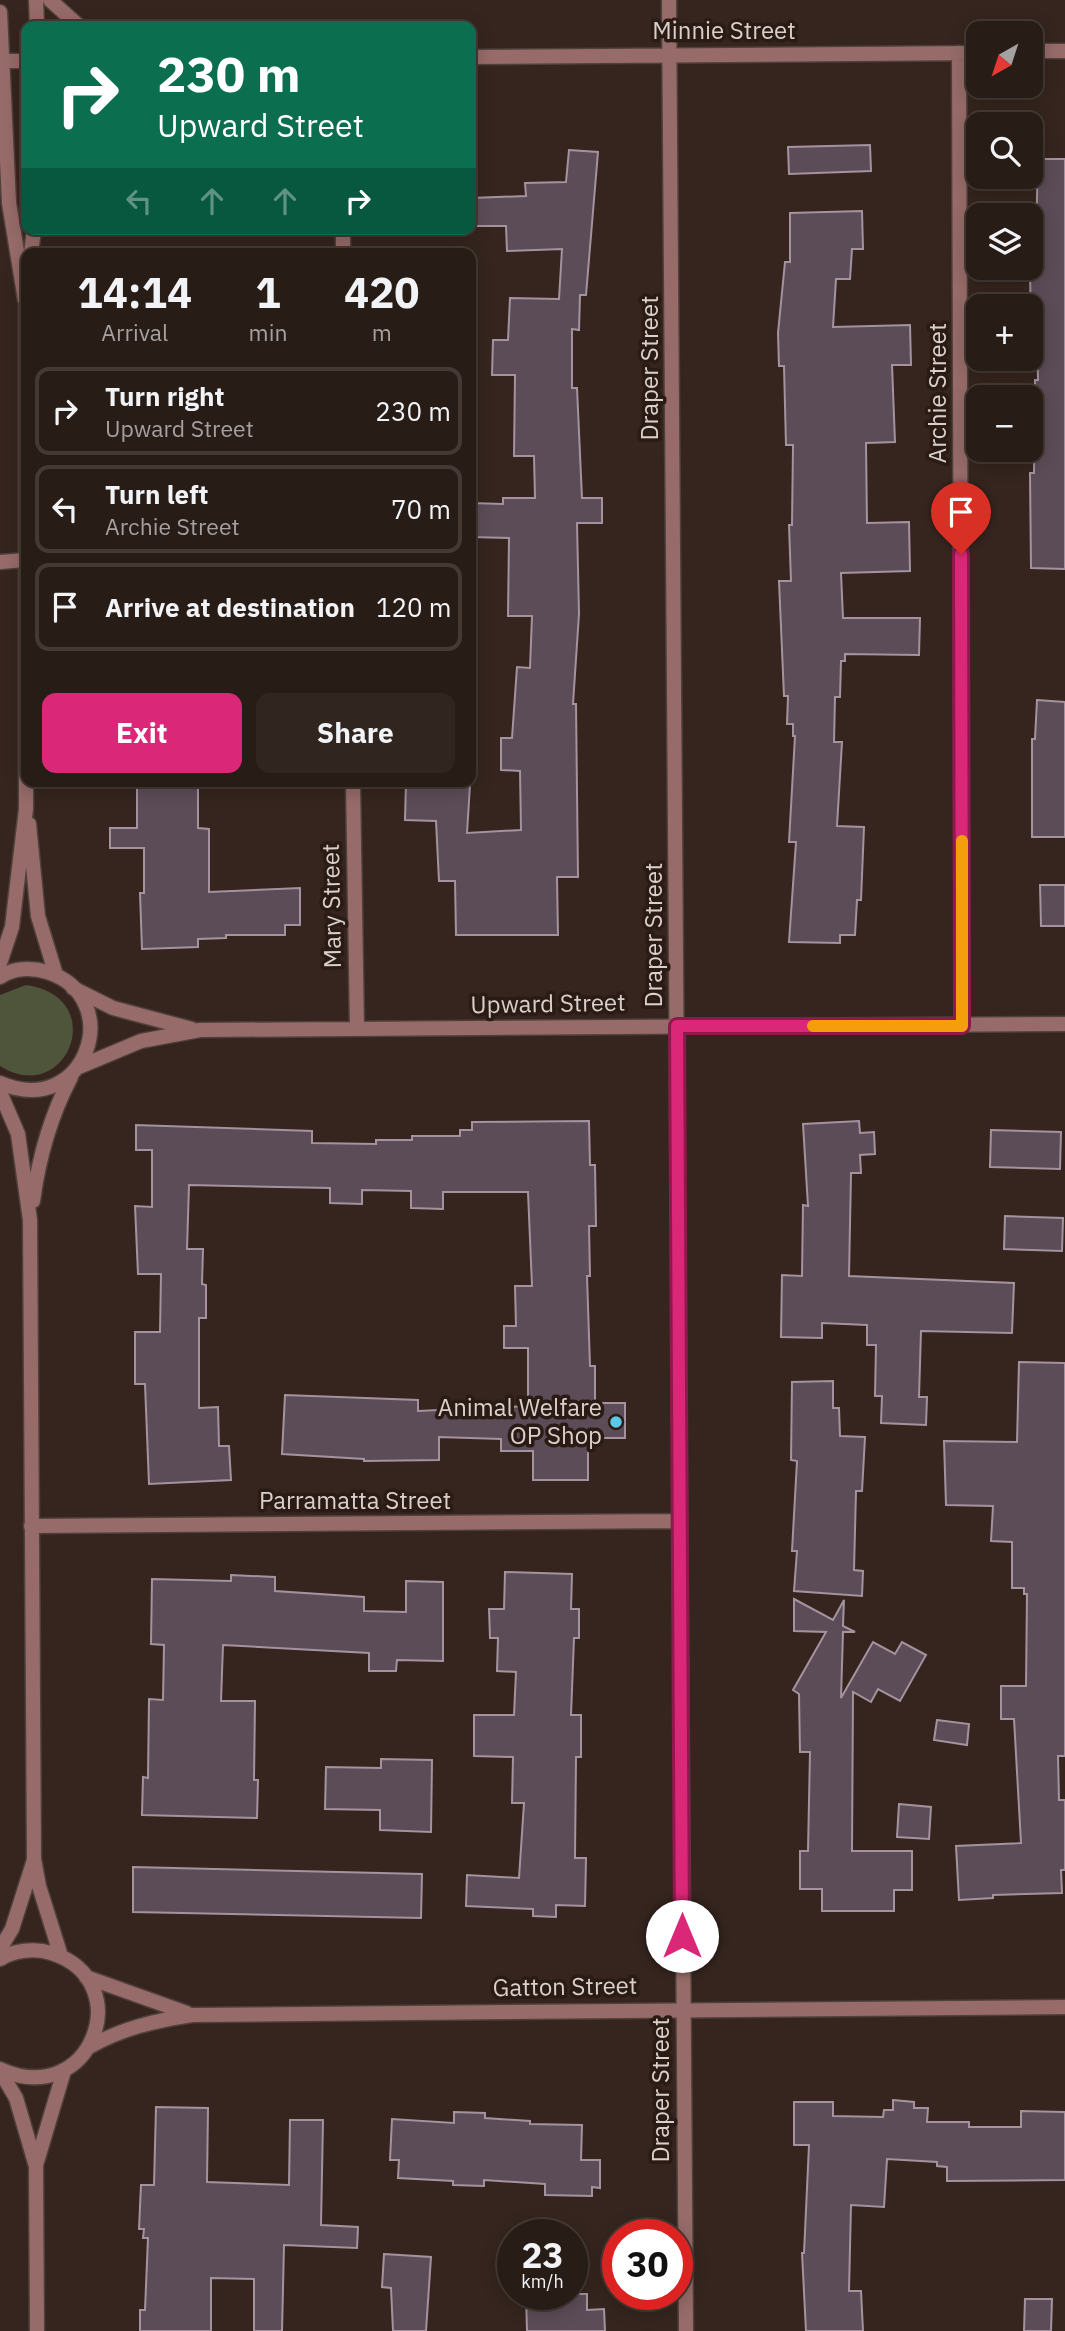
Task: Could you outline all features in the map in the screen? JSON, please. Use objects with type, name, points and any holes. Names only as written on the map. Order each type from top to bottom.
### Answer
[{"type":"street","points":[[36,0],[37,21]]},
{"type":"street","points":[[50,0],[73,21]]},
{"type":"street","name":"Draper Street","points":[[669,0],[686,2331]]},
{"type":"street","points":[[0,12],[9,203],[21,269]]},
{"type":"street","points":[[1043,51],[1065,51]]},
{"type":"street","name":"Archie Street","points":[[959,53],[962,1026]]},
{"type":"street","name":"Minnie Street","points":[[476,57],[966,53]]},
{"type":"street","points":[[1,61],[21,61]]},
{"type":"street","points":[[0,562],[21,560]]},
{"type":"street","points":[[26,787],[38,916],[56,975]]},
{"type":"street","name":"Mary Street","points":[[353,787],[357,1029]]},
{"type":"street","points":[[0,963],[14,917],[26,809]]},
{"type":"street","points":[[0,977],[19,970],[44,971],[56,975],[72,988],[83,1002],[90,1030],[87,1055],[54,1109],[45,1139],[30,1220]]},
{"type":"street","name":"Upward Street","points":[[72,988],[113,1008],[200,1030]]},
{"type":"street","name":"Upward Street","points":[[0,1083],[30,1090],[60,1083],[75,1071],[141,1041],[200,1030],[1065,1024]]},
{"type":"street","points":[[0,1092],[18,1134],[30,1220],[34,1858],[39,1886],[61,1956]]},
{"type":"street","name":"Parramatta Street","points":[[31,1526],[680,1521]]},
{"type":"street","points":[[0,1949],[12,1929],[34,1858]]},
{"type":"street","points":[[0,1959],[23,1950],[43,1950],[61,1956],[86,1977],[95,1993],[99,2012],[89,2048]]},
{"type":"street","name":"Gatton Street","points":[[86,1977],[129,1995],[192,2015]]},
{"type":"street","name":"Gatton Street","points":[[64,2071],[89,2048],[118,2031],[143,2023],[192,2015],[1065,2007]]},
{"type":"street","points":[[0,2070],[31,2079],[64,2071]]},
{"type":"street","points":[[0,2070],[16,2098],[36,2165],[37,2331]]},
{"type":"street","points":[[36,2165],[64,2071]]},
{"type":"green space","points":[[26,985],[52,994],[67,1009],[73,1027],[70,1046],[60,1062],[44,1073],[24,1075],[0,1066],[0,995]]},
{"type":"building","points":[[870,145],[871,171],[789,174],[788,147]]},
{"type":"building","points":[[569,150],[598,152],[586,295],[580,295],[579,330],[572,329],[572,388],[577,388],[582,498],[602,498],[602,523],[577,523],[579,614],[573,704],[576,704],[578,877],[557,877],[558,935],[456,935],[455,881],[439,881],[436,821],[405,820],[406,787],[470,787],[467,833],[521,830],[520,771],[501,770],[501,738],[512,738],[517,667],[530,668],[532,616],[508,616],[509,538],[476,537],[476,503],[503,504],[503,498],[535,498],[534,456],[514,456],[515,375],[492,375],[493,340],[508,340],[510,298],[559,299],[562,249],[507,251],[506,226],[476,226],[476,198],[526,196],[525,183],[566,182]]},
{"type":"building","points":[[1043,159],[1065,159],[1065,569],[1031,568],[1030,473],[1034,473],[1034,462],[1043,462],[1043,385],[1035,385],[1038,371],[1043,371],[1043,294],[1030,294],[1030,280],[1043,280],[1043,203],[1037,203],[1037,189],[1043,189]]},
{"type":"building","points":[[862,211],[863,249],[852,249],[850,279],[836,279],[833,327],[910,325],[911,365],[892,365],[895,442],[866,443],[867,523],[909,522],[910,571],[841,573],[843,618],[920,618],[919,655],[845,654],[845,661],[841,661],[840,697],[835,697],[834,742],[842,742],[837,826],[864,827],[861,900],[857,900],[855,935],[840,935],[840,943],[789,942],[796,842],[789,842],[795,736],[793,724],[787,724],[788,696],[784,696],[779,581],[791,581],[789,525],[792,525],[793,445],[786,445],[784,366],[779,366],[778,333],[785,262],[790,262],[790,213]]},
{"type":"building","points":[[1037,700],[1065,702],[1065,837],[1032,837],[1032,739],[1035,739]]},
{"type":"building","points":[[137,787],[198,787],[198,828],[209,829],[209,892],[300,888],[300,925],[285,925],[285,935],[226,935],[226,938],[198,939],[198,947],[142,949],[140,893],[144,893],[144,848],[110,848],[110,828],[137,828]]},
{"type":"building","points":[[1040,885],[1065,885],[1065,926],[1041,926]]},
{"type":"building","points":[[589,1121],[590,1165],[595,1165],[596,1226],[589,1226],[590,1276],[587,1276],[590,1366],[595,1366],[595,1403],[625,1403],[625,1438],[588,1438],[588,1480],[533,1480],[533,1451],[501,1451],[501,1439],[439,1437],[439,1460],[364,1461],[282,1454],[285,1395],[418,1400],[418,1411],[528,1406],[528,1348],[504,1348],[504,1326],[516,1326],[515,1286],[532,1286],[528,1192],[443,1192],[443,1209],[411,1208],[411,1191],[362,1190],[362,1204],[330,1203],[330,1188],[189,1185],[187,1249],[203,1249],[202,1284],[206,1285],[206,1318],[199,1318],[199,1408],[218,1407],[219,1446],[229,1446],[231,1480],[149,1484],[145,1384],[135,1384],[135,1332],[160,1332],[161,1274],[138,1274],[135,1206],[152,1207],[152,1150],[136,1150],[136,1125],[312,1131],[312,1143],[376,1144],[376,1140],[412,1140],[412,1136],[460,1136],[460,1130],[472,1130],[472,1122]]},
{"type":"building","points":[[859,1121],[860,1133],[874,1132],[875,1154],[860,1155],[861,1173],[851,1173],[849,1276],[1014,1283],[1012,1333],[921,1331],[919,1397],[927,1397],[926,1425],[881,1423],[882,1396],[875,1396],[876,1345],[867,1345],[867,1325],[822,1323],[822,1338],[781,1337],[782,1275],[802,1276],[803,1205],[808,1206],[803,1124]]},
{"type":"building","points":[[991,1130],[1061,1132],[1060,1169],[990,1167]]},
{"type":"building","points":[[1005,1216],[1063,1218],[1062,1251],[1004,1249]]},
{"type":"building","points":[[1019,1362],[1065,1363],[1065,1756],[1058,1756],[1059,1800],[1065,1800],[1065,1870],[1061,1870],[1062,1893],[993,1895],[993,1898],[959,1900],[956,1846],[1021,1843],[1014,1719],[1001,1719],[1001,1686],[1026,1686],[1027,1594],[1024,1594],[1024,1588],[1012,1588],[1012,1542],[991,1541],[993,1506],[946,1505],[944,1441],[1017,1442]]},
{"type":"building","points":[[833,1381],[833,1408],[839,1408],[840,1436],[865,1437],[862,1491],[856,1491],[854,1570],[863,1571],[862,1596],[794,1591],[797,1551],[792,1551],[797,1461],[791,1460],[792,1382]]},
{"type":"building","points":[[505,1572],[572,1574],[571,1609],[579,1609],[579,1638],[574,1638],[571,1715],[581,1715],[581,1757],[576,1757],[575,1858],[586,1858],[585,1906],[556,1905],[556,1917],[533,1916],[533,1909],[466,1906],[467,1875],[519,1878],[524,1803],[512,1803],[513,1757],[474,1756],[474,1715],[514,1715],[516,1672],[497,1671],[498,1638],[490,1638],[489,1609],[504,1609]]},
{"type":"building","points":[[231,1575],[275,1577],[275,1591],[364,1597],[364,1611],[406,1612],[406,1581],[443,1582],[443,1661],[397,1660],[396,1671],[369,1671],[369,1653],[223,1645],[221,1701],[255,1701],[254,1780],[258,1780],[257,1818],[142,1815],[143,1777],[148,1778],[149,1699],[163,1700],[164,1645],[151,1644],[152,1579],[231,1581]]},
{"type":"building","points":[[794,1599],[833,1620],[844,1600],[843,1626],[855,1632],[843,1632],[841,1698],[873,1642],[895,1654],[902,1642],[926,1655],[900,1701],[878,1689],[871,1702],[853,1692],[852,1851],[912,1851],[912,1890],[894,1890],[894,1911],[822,1911],[822,1889],[800,1889],[800,1851],[808,1851],[810,1752],[800,1752],[799,1694],[793,1690],[826,1632],[794,1631]]},
{"type":"building","points":[[937,1720],[969,1724],[967,1745],[934,1740]]},
{"type":"building","points":[[381,1759],[432,1760],[431,1832],[380,1830],[380,1810],[325,1809],[326,1767],[381,1768]]},
{"type":"building","points":[[899,1804],[931,1807],[929,1839],[897,1837]]},
{"type":"building","points":[[133,1867],[422,1874],[421,1918],[133,1912]]},
{"type":"building","points":[[893,2100],[914,2102],[914,2108],[928,2108],[927,2122],[969,2122],[969,2127],[1021,2127],[1021,2111],[1065,2112],[1065,2180],[947,2181],[947,2167],[937,2166],[937,2162],[887,2159],[884,2207],[851,2205],[849,2291],[861,2291],[863,2331],[806,2331],[802,2253],[809,2145],[794,2145],[794,2102],[833,2102],[833,2116],[883,2117],[884,2110],[893,2110]]},
{"type":"building","points":[[156,2107],[208,2108],[207,2182],[289,2185],[290,2120],[323,2120],[321,2225],[358,2227],[357,2248],[284,2245],[282,2331],[254,2331],[254,2279],[211,2278],[211,2331],[140,2331],[140,2310],[145,2310],[148,2238],[143,2238],[144,2229],[139,2229],[141,2185],[154,2185]]},
{"type":"building","points":[[454,2112],[485,2113],[485,2118],[530,2121],[530,2124],[582,2125],[581,2160],[600,2160],[600,2188],[592,2187],[592,2196],[545,2195],[545,2184],[484,2180],[484,2186],[453,2185],[453,2181],[398,2178],[399,2160],[390,2160],[392,2119],[454,2123]]},
{"type":"building","points":[[384,2254],[431,2257],[426,2331],[393,2331],[391,2288],[382,2287]]},
{"type":"building","points":[[1025,2299],[1052,2299],[1051,2331],[1024,2331]]},
{"type":"building","points":[[526,2310],[604,2310],[605,2331],[527,2331]]},
{"type":"slow traffic","points":[[813,1026],[962,1026],[962,841]]},
{"type":"place","name":"Animal Welfare OP Shop","points":[[616,1422]]},
{"type":"route","points":[[682,1936],[677,1026],[962,1026],[961,554]]}]
